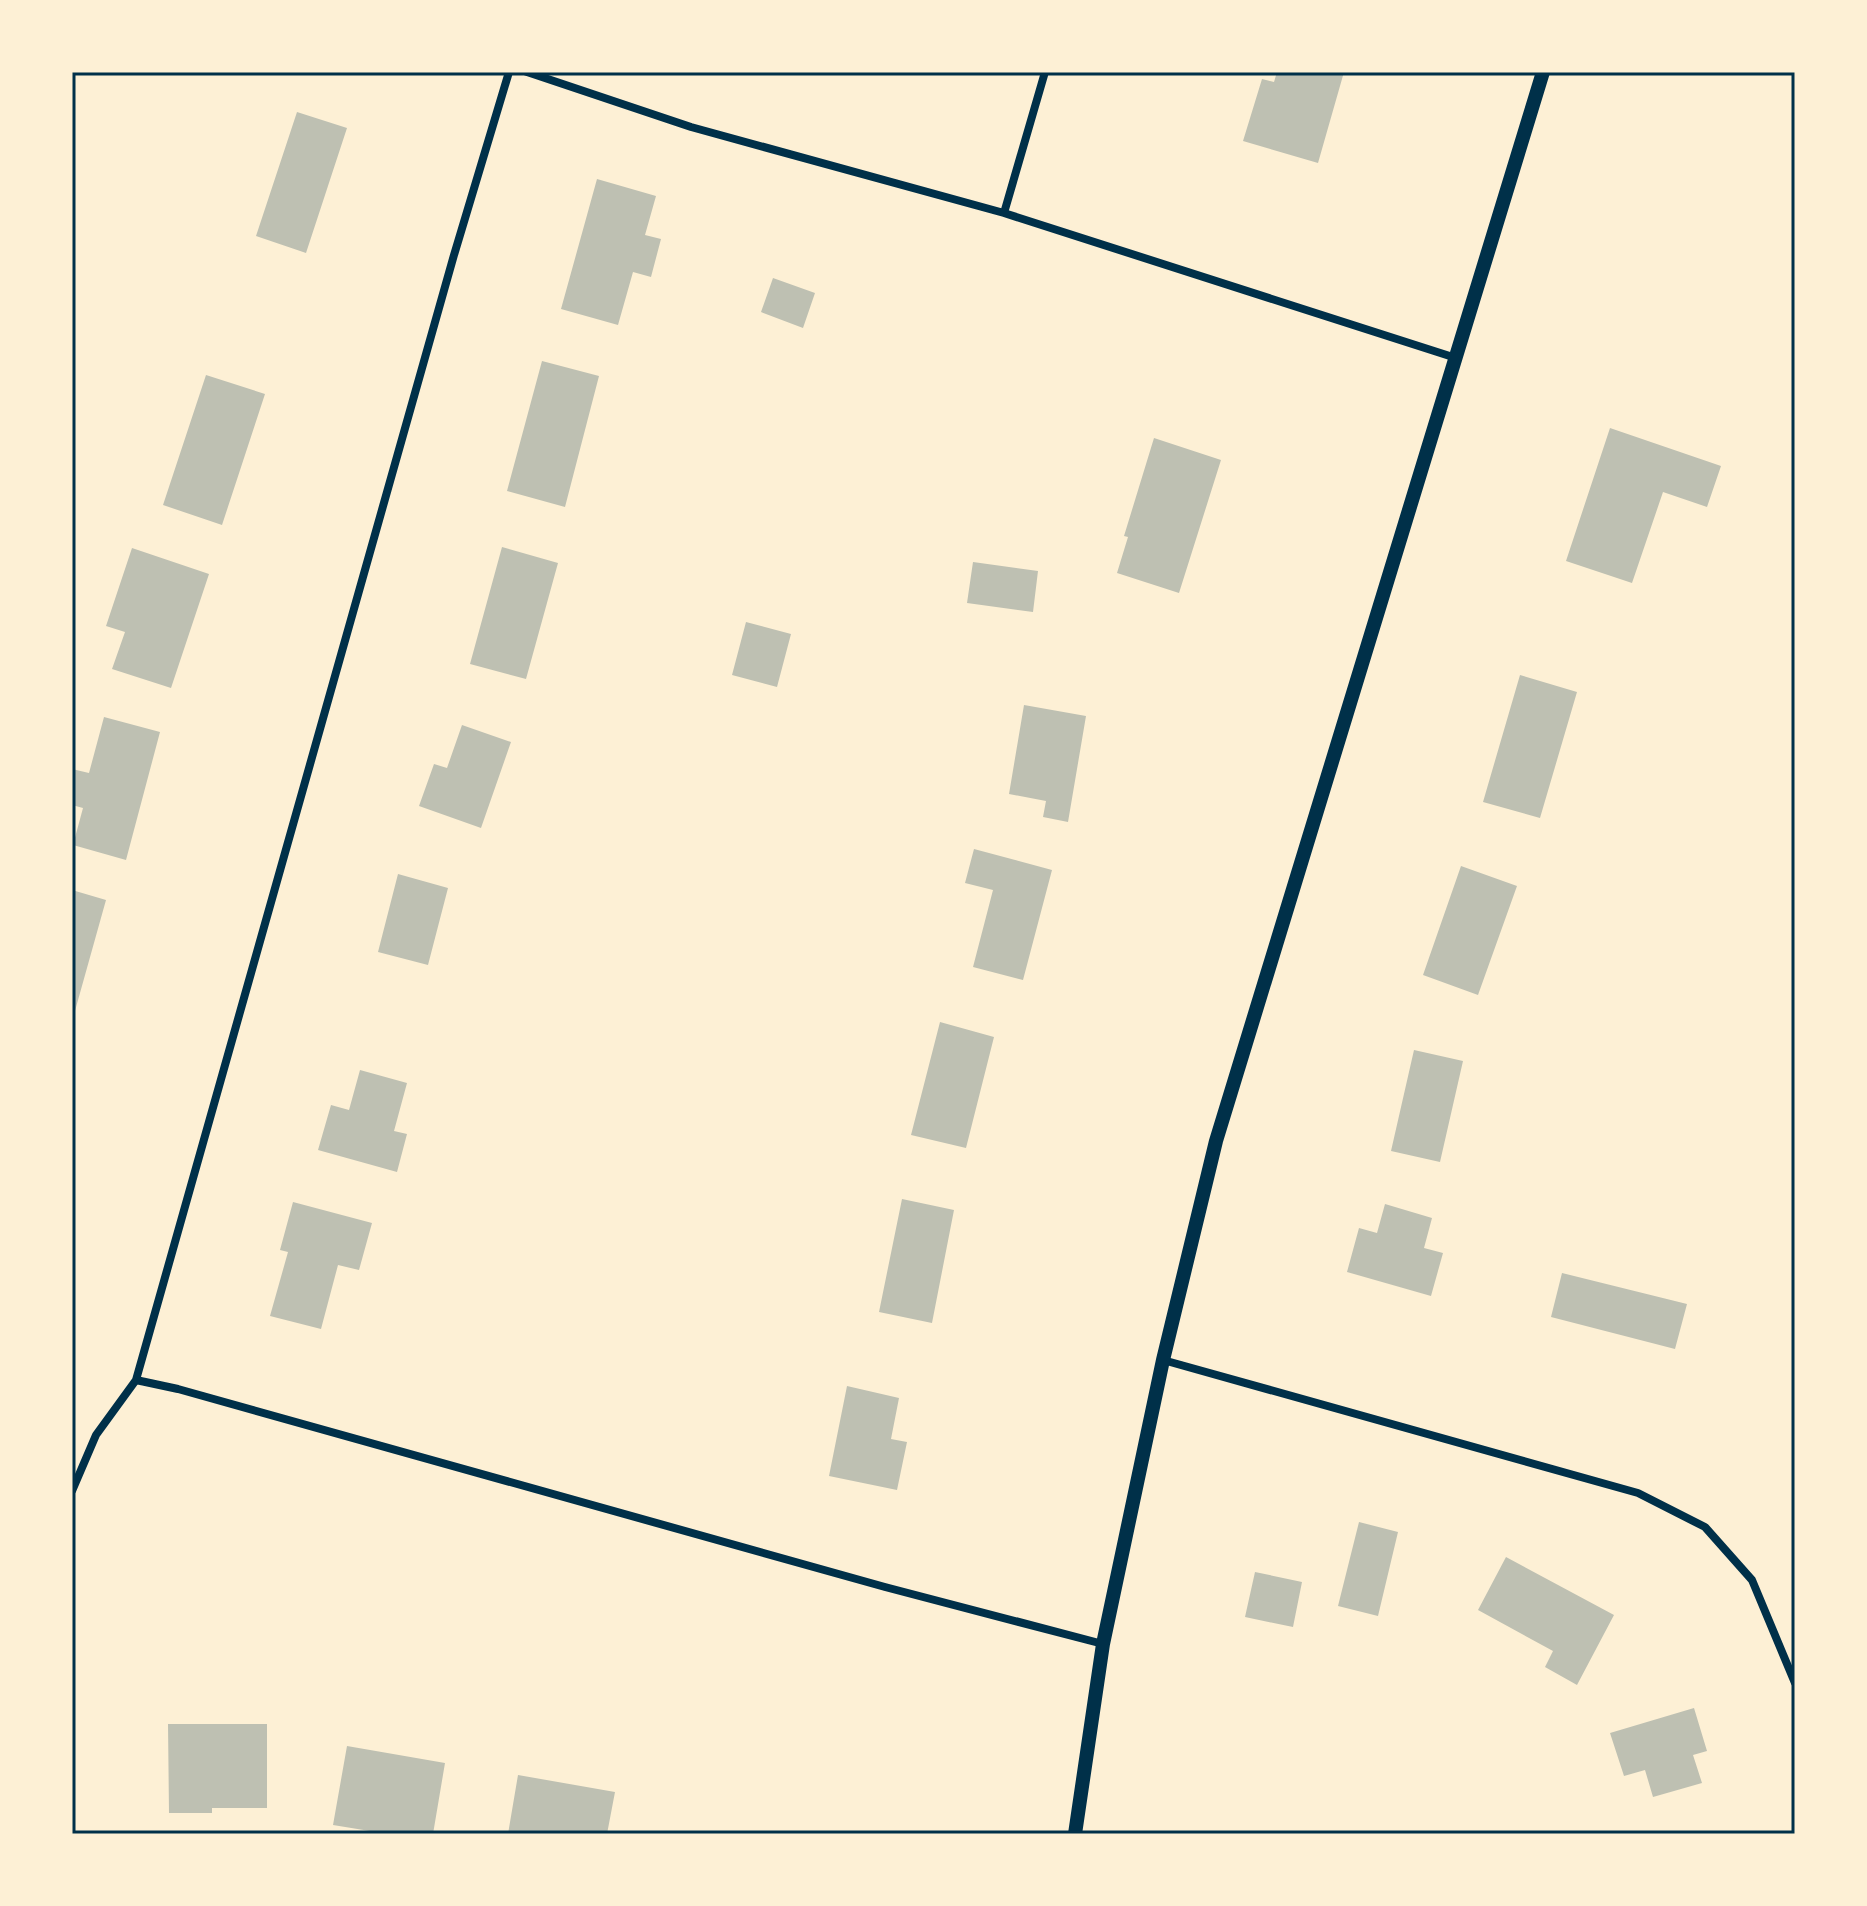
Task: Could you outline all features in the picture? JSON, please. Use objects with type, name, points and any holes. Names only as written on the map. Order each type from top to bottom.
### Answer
[{"type":"street","points":[[72,1491],[96,1435],[136,1380],[449,270],[509,72]]},
{"type":"street","points":[[527,72],[691,127],[1004,213],[1457,358]]},
{"type":"street","points":[[1004,213],[1045,72]]},
{"type":"street","points":[[1075,1834],[1103,1644],[1163,1360],[1216,1141],[1543,72]]},
{"type":"street","points":[[1163,1360],[1638,1493],[1705,1527],[1752,1580],[1795,1683]]},
{"type":"street","points":[[136,1380],[192,1392],[885,1587],[1103,1644]]},
{"type":"building","points":[[1277,72],[1344,72],[1318,163],[1243,141],[1262,79],[1274,82]]},
{"type":"building","points":[[297,112],[347,128],[306,253],[256,236]]},
{"type":"building","points":[[597,179],[656,196],[645,235],[661,239],[651,277],[633,272],[618,325],[561,309]]},
{"type":"building","points":[[773,278],[815,293],[803,328],[761,312]]},
{"type":"building","points":[[542,361],[599,376],[565,507],[507,491]]},
{"type":"building","points":[[206,375],[265,394],[222,525],[163,505]]},
{"type":"building","points":[[1610,428],[1721,466],[1707,507],[1663,492],[1632,583],[1566,561]]},
{"type":"building","points":[[1154,438],[1221,460],[1179,593],[1117,573],[1128,537],[1124,536]]},
{"type":"building","points":[[502,547],[558,563],[526,679],[470,664]]},
{"type":"building","points":[[132,548],[209,574],[171,688],[112,669],[125,632],[106,626]]},
{"type":"building","points":[[973,562],[1038,571],[1033,612],[967,603]]},
{"type":"building","points":[[746,622],[791,634],[777,687],[732,675]]},
{"type":"building","points":[[1520,675],[1577,692],[1540,818],[1483,802]]},
{"type":"building","points":[[1024,705],[1086,716],[1068,822],[1043,817],[1046,801],[1009,794]]},
{"type":"building","points":[[104,717],[160,732],[126,860],[73,845],[83,808],[72,805],[72,769],[89,773]]},
{"type":"building","points":[[462,725],[511,742],[481,828],[419,806],[434,764],[447,768]]},
{"type":"building","points":[[974,849],[1052,870],[1023,980],[973,967],[993,890],[965,883]]},
{"type":"building","points":[[1461,866],[1517,886],[1478,995],[1423,975]]},
{"type":"building","points":[[398,874],[448,888],[428,965],[378,952]]},
{"type":"building","points":[[72,890],[106,900],[73,1018],[72,1018]]},
{"type":"building","points":[[940,1022],[994,1037],[966,1148],[911,1135]]},
{"type":"building","points":[[1414,1050],[1463,1061],[1440,1162],[1391,1151]]},
{"type":"building","points":[[360,1070],[407,1083],[394,1131],[407,1134],[397,1172],[318,1150],[331,1105],[349,1110]]},
{"type":"building","points":[[902,1199],[954,1210],[932,1323],[879,1312]]},
{"type":"building","points":[[293,1202],[372,1223],[359,1270],[338,1265],[321,1329],[270,1316],[288,1252],[280,1250]]},
{"type":"building","points":[[1385,1204],[1432,1218],[1424,1248],[1443,1253],[1431,1296],[1347,1272],[1359,1228],[1377,1233]]},
{"type":"building","points":[[1562,1273],[1687,1304],[1675,1349],[1551,1317]]},
{"type":"building","points":[[847,1386],[899,1398],[891,1439],[907,1442],[897,1490],[829,1476]]},
{"type":"building","points":[[1359,1522],[1398,1532],[1378,1616],[1338,1606]]},
{"type":"building","points":[[1506,1557],[1614,1615],[1577,1685],[1545,1667],[1553,1651],[1478,1610]]},
{"type":"building","points":[[1255,1572],[1302,1582],[1293,1627],[1245,1617]]},
{"type":"building","points":[[1694,1708],[1707,1751],[1693,1755],[1702,1783],[1653,1797],[1645,1770],[1624,1776],[1610,1733]]},
{"type":"building","points":[[168,1724],[267,1724],[267,1808],[212,1808],[212,1813],[169,1813]]},
{"type":"building","points":[[347,1746],[445,1763],[433,1834],[388,1834],[333,1825]]},
{"type":"building","points":[[518,1775],[615,1792],[607,1834],[508,1834]]}]
